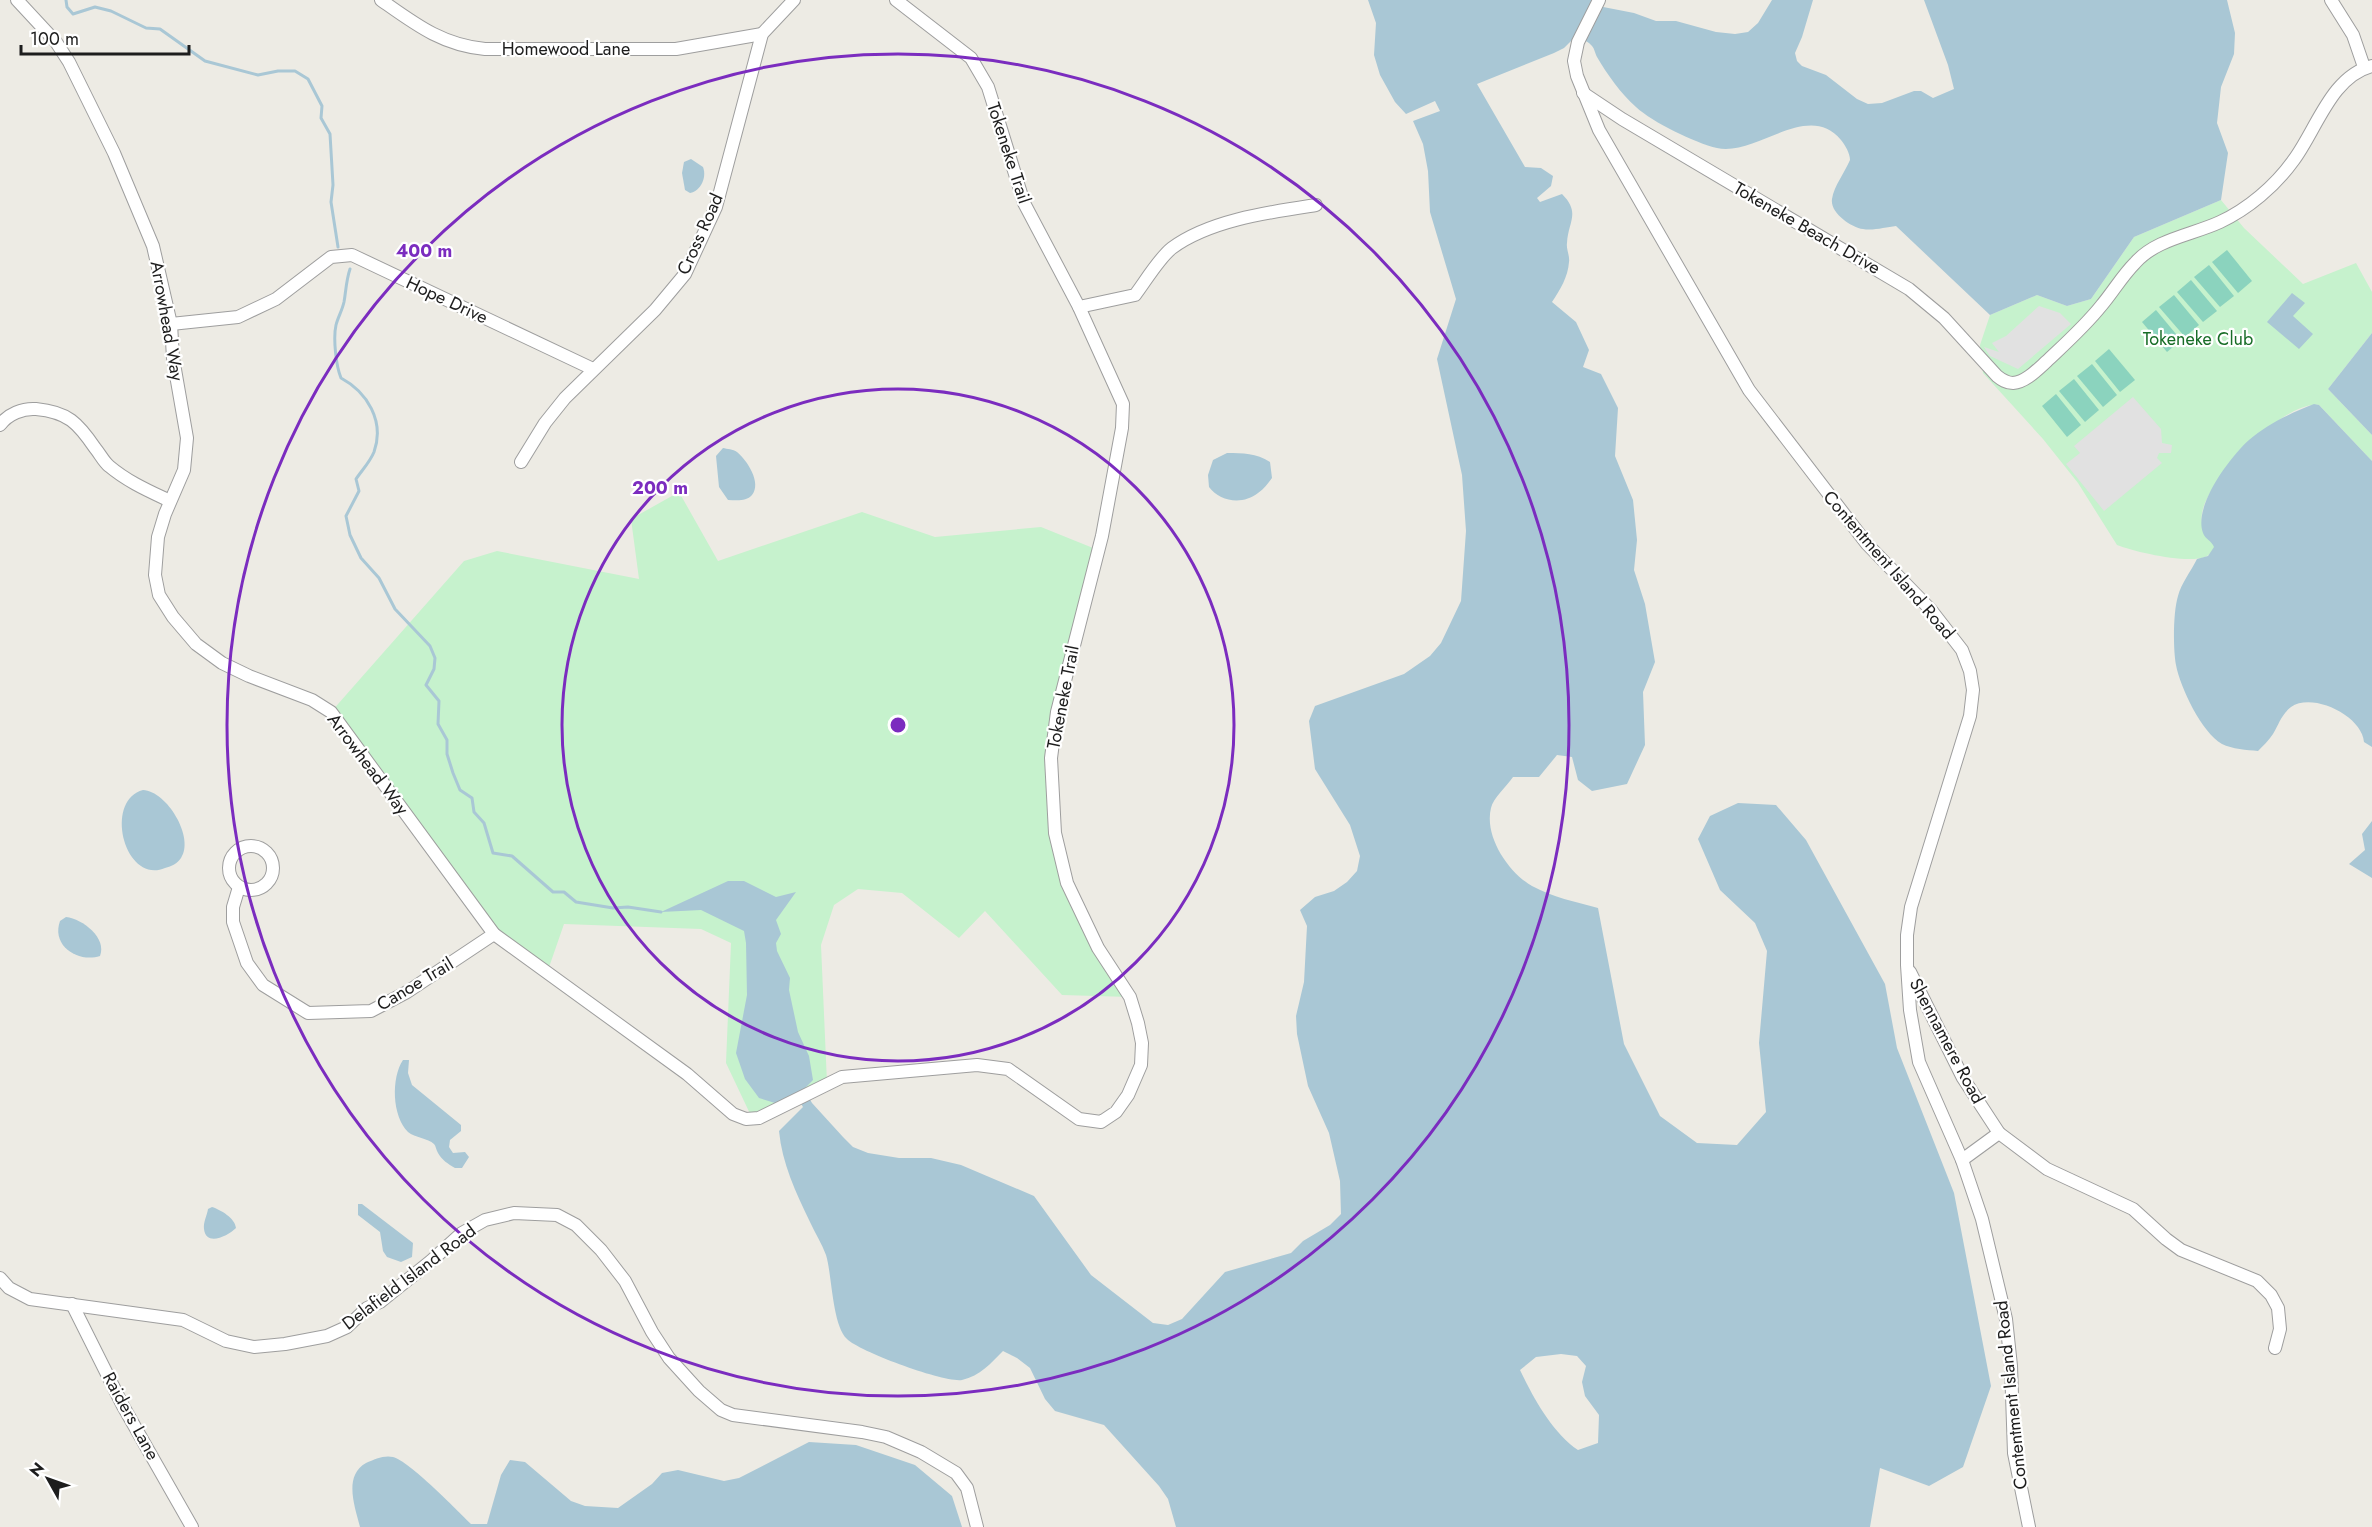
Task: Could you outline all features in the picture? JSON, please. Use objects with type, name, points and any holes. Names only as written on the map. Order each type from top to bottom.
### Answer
[{"type":"street","name":"Arrowhead Way","points":[[16,0],[56,42],[69,62],[114,153],[153,246],[171,324],[173,358],[187,438],[184,470],[170,501],[158,537],[155,575],[159,595],[172,617],[196,644],[222,663],[312,700],[331,712],[494,934],[687,1074],[733,1114],[753,1120],[809,1094]]},
{"type":"street","name":"Homewood Lane","points":[[381,0],[427,32],[463,47],[485,49],[676,49],[762,34]]},
{"type":"street","name":"Cross Road","points":[[521,462],[545,423],[565,398],[655,310],[685,274],[716,207],[762,34],[794,0]]},
{"type":"street","name":"Tokeneke Trail","points":[[809,1094],[842,1077],[859,1074],[977,1065],[1008,1069],[1079,1119],[1101,1122],[1116,1112],[1128,1095],[1141,1065],[1142,1042],[1130,997],[1098,948],[1067,883],[1054,822],[1051,758],[1056,712],[1102,536],[1122,428],[1123,404],[1079,307],[1024,203],[988,87],[971,58],[896,0]]},
{"type":"street","name":"Contentment Island Road","points":[[1599,0],[1575,52],[1575,69],[1599,130],[1749,390],[1867,544],[1931,610],[1955,640],[1967,661],[1973,690],[1970,716],[1911,907],[1907,935],[1910,1010],[1919,1062],[1962,1160],[1982,1219],[2006,1319],[2011,1366],[2014,1453],[2029,1527]]},
{"type":"street","points":[[2331,0],[2353,35],[2368,67]]},
{"type":"street","name":"Tokeneke Beach Drive","points":[[1583,93],[1909,289],[1944,318],[1997,376],[2012,383],[2024,379],[2039,368],[2081,329],[2127,271],[2145,253],[2160,244],[2227,219],[2260,195],[2294,161],[2332,97],[2354,73],[2368,67]]},
{"type":"street","points":[[1079,307],[1135,295],[1170,249],[1201,231],[1271,212],[1316,205]]},
{"type":"street","name":"Hope Drive","points":[[171,324],[238,317],[276,299],[331,257],[352,255],[593,369]]},
{"type":"street","points":[[0,425],[4,419],[26,408],[47,410],[68,416],[85,433],[107,465],[134,485],[170,501]]},
{"type":"street","name":"Canoe Trail","points":[[239,887],[233,907],[233,922],[247,963],[263,985],[308,1013],[371,1011],[407,992],[494,934]]},
{"type":"street","name":"Shennamere Road","points":[[1907,966],[1963,1078],[1999,1133],[2047,1169],[2133,1209],[2181,1250],[2257,1281],[2271,1295],[2278,1308],[2280,1329],[2275,1348]]},
{"type":"street","points":[[1962,1160],[1999,1133]]},
{"type":"street","name":"Delafield Island Road","points":[[0,1278],[9,1288],[30,1299],[183,1320],[226,1341],[254,1347],[327,1336],[346,1327],[367,1308],[380,1302],[431,1261],[462,1233],[485,1220],[514,1213],[557,1215],[576,1225],[601,1250],[625,1281],[652,1332],[669,1358],[699,1391],[721,1410],[734,1415],[886,1437],[921,1452],[956,1473],[967,1488],[977,1527]]},
{"type":"street","name":"Raiders Lane","points":[[72,1304],[123,1406],[192,1527]]},
{"type":"green space","name":"Tokeneke Club","points":[[2221,200],[2244,228],[2303,284],[2356,263],[2372,292],[2372,333],[2328,389],[2372,435],[2372,461],[2319,405],[2304,407],[2287,415],[2251,444],[2234,461],[2209,495],[2203,509],[2202,521],[2204,530],[2215,547],[2210,554],[2197,559],[2186,559],[2136,551],[2117,545],[2078,483],[2043,439],[1983,373],[1980,345],[1990,315],[2037,295],[2067,306],[2091,299],[2134,237]]},
{"type":"green space","points":[[2227,250],[2252,281],[2238,293],[2212,262]]},
{"type":"green space","points":[[2209,265],[2234,296],[2220,307],[2194,277]]},
{"type":"green space","points":[[2191,280],[2217,311],[2203,322],[2177,292]]},
{"type":"green space","points":[[2174,295],[2199,325],[2185,337],[2159,307]]},
{"type":"green space","points":[[2156,310],[2181,340],[2167,352],[2142,322]]},
{"type":"green space","points":[[2109,349],[2135,380],[2120,392],[2095,361]]},
{"type":"green space","points":[[2092,364],[2117,395],[2103,407],[2077,376]]},
{"type":"green space","points":[[2074,379],[2099,410],[2085,422],[2059,391]]},
{"type":"green space","points":[[2056,394],[2081,425],[2067,437],[2042,406]]},
{"type":"green space","points":[[679,492],[718,561],[862,512],[935,537],[1041,527],[1098,550],[1051,758],[1067,883],[1130,997],[1062,995],[985,911],[959,938],[902,893],[858,889],[834,905],[821,945],[827,1083],[753,1120],[726,1063],[731,943],[701,929],[564,924],[547,973],[494,934],[331,712],[464,561],[497,551],[639,579],[631,519]]},
{"type":"shaded area","points":[[2039,306],[2060,313],[2071,324],[2018,369],[1990,356],[1984,347],[1999,352],[1992,343],[2006,336]]},
{"type":"shaded area","points":[[2133,397],[2161,429],[2162,443],[2172,445],[2171,453],[2159,453],[2157,458],[2162,463],[2104,511],[2066,464],[2080,453],[2074,446]]},
{"type":"water","points":[[1368,0],[1594,0],[1593,5],[1634,13],[1656,21],[1676,21],[1716,32],[1735,34],[1748,32],[1758,23],[1772,0],[1813,0],[1795,53],[1797,61],[1802,66],[1826,75],[1857,99],[1868,104],[1882,103],[1914,91],[1921,91],[1933,98],[1954,89],[1948,65],[1924,0],[2227,0],[2235,33],[2234,54],[2221,87],[2217,123],[2228,153],[2221,200],[2134,237],[2091,299],[2067,306],[2037,295],[1990,315],[1896,226],[1863,229],[1847,222],[1838,214],[1832,204],[1833,194],[1850,157],[1841,140],[1828,129],[1813,126],[1797,127],[1732,149],[1717,148],[1697,142],[1643,113],[1615,84],[1592,46],[1574,38],[1564,48],[1554,53],[1477,84],[1525,167],[1541,168],[1553,176],[1551,186],[1537,198],[1540,202],[1562,194],[1571,207],[1567,273],[1552,302],[1576,322],[1589,350],[1583,367],[1601,374],[1618,408],[1615,456],[1633,500],[1637,540],[1634,570],[1645,604],[1655,662],[1643,692],[1645,745],[1627,784],[1592,791],[1578,780],[1572,757],[1557,755],[1539,777],[1513,777],[1492,804],[1491,830],[1507,863],[1523,880],[1564,899],[1598,908],[1624,1044],[1660,1116],[1697,1143],[1737,1145],[1766,1112],[1759,1043],[1767,951],[1755,923],[1720,890],[1698,839],[1710,816],[1738,803],[1776,805],[1806,840],[1885,984],[1897,1048],[1954,1193],[1991,1386],[1963,1467],[1929,1486],[1880,1468],[1870,1527],[1176,1527],[1168,1499],[1159,1486],[1104,1425],[1055,1411],[1045,1399],[1030,1368],[1017,1358],[1003,1351],[974,1375],[962,1380],[953,1380],[922,1372],[885,1358],[847,1339],[838,1323],[835,1311],[826,1255],[795,1189],[786,1166],[781,1143],[779,1131],[803,1107],[795,1093],[775,1103],[759,1098],[745,1079],[736,1053],[747,995],[744,931],[701,910],[661,912],[728,881],[744,881],[776,897],[796,892],[776,920],[781,934],[776,943],[777,951],[790,978],[789,990],[798,1032],[809,1056],[813,1080],[804,1089],[812,1103],[853,1147],[868,1153],[899,1158],[931,1158],[961,1165],[1034,1196],[1091,1275],[1153,1323],[1168,1325],[1182,1319],[1225,1272],[1291,1253],[1303,1241],[1330,1225],[1341,1214],[1340,1181],[1329,1133],[1308,1086],[1297,1034],[1296,1016],[1304,982],[1307,926],[1300,910],[1315,897],[1334,891],[1347,882],[1357,871],[1360,856],[1350,825],[1315,769],[1309,721],[1315,706],[1404,674],[1430,656],[1441,643],[1461,601],[1466,531],[1462,475],[1437,359],[1456,299],[1430,212],[1428,171],[1423,144],[1413,121],[1440,111],[1435,101],[1406,114],[1395,102],[1380,75],[1374,55],[1376,23]],"holes":[[[1561,1354],[1577,1356],[1586,1366],[1582,1382],[1585,1396],[1599,1415],[1598,1443],[1578,1450],[1552,1424],[1520,1370],[1536,1357]]]},
{"type":"water","points":[[691,159],[703,167],[704,175],[700,187],[690,193],[685,190],[682,173],[684,162]]},
{"type":"water","points":[[2292,293],[2305,303],[2293,316],[2313,334],[2299,349],[2267,322]]},
{"type":"water","points":[[2372,333],[2372,435],[2328,389]]},
{"type":"water","points":[[2314,404],[2319,405],[2372,461],[2372,747],[2364,742],[2355,723],[2346,716],[2335,709],[2311,702],[2291,707],[2282,716],[2271,736],[2258,751],[2230,747],[2222,744],[2207,730],[2193,709],[2178,674],[2174,640],[2178,596],[2197,559],[2208,556],[2214,547],[2204,535],[2201,522],[2208,496],[2223,470],[2256,434],[2280,419]]},
{"type":"water","points":[[723,448],[737,452],[752,472],[755,490],[747,499],[728,500],[719,487],[716,456]]},
{"type":"water","points":[[1227,453],[1249,454],[1265,459],[1270,462],[1272,478],[1252,497],[1232,500],[1219,496],[1209,487],[1208,475],[1213,460]]},
{"type":"water","points":[[143,790],[152,792],[161,798],[176,817],[181,828],[184,849],[181,858],[168,867],[151,870],[139,865],[130,854],[124,840],[122,824],[124,809],[131,797]]},
{"type":"water","points":[[2372,821],[2372,878],[2349,864],[2365,850],[2362,834]]},
{"type":"water","points":[[66,917],[79,921],[92,930],[100,943],[100,956],[83,957],[68,951],[59,938],[58,930],[60,921]]},
{"type":"water","points":[[403,1060],[409,1060],[408,1073],[412,1085],[461,1125],[461,1131],[450,1140],[449,1147],[453,1153],[465,1152],[469,1157],[462,1168],[455,1168],[443,1160],[434,1144],[411,1134],[403,1125],[396,1107],[395,1086]]},
{"type":"water","points":[[358,1204],[362,1204],[413,1243],[412,1257],[401,1262],[387,1257],[383,1251],[380,1232],[358,1215]]},
{"type":"water","points":[[212,1207],[230,1218],[236,1228],[223,1237],[213,1239],[209,1238],[204,1229],[208,1209]]},
{"type":"water","points":[[809,1442],[856,1445],[915,1465],[952,1496],[962,1527],[360,1527],[352,1492],[355,1476],[366,1463],[393,1457],[421,1476],[471,1524],[487,1524],[501,1475],[510,1460],[525,1462],[571,1501],[585,1506],[618,1508],[652,1484],[662,1473],[678,1470],[724,1481],[739,1478]]},
{"type":"waterway","points":[[66,0],[67,7],[73,14],[95,7],[111,11],[146,28],[160,29],[205,61],[258,75],[278,71],[295,71],[308,79],[322,106],[321,118],[330,134],[333,185],[331,202],[338,247]]},
{"type":"waterway","points":[[350,269],[344,302],[335,331],[336,359],[341,378],[366,399],[377,429],[374,452],[356,479],[359,491],[346,516],[350,535],[361,558],[379,578],[395,609],[430,646],[435,658],[434,669],[426,685],[439,701],[438,724],[447,740],[447,754],[460,790],[472,798],[474,812],[484,823],[493,853],[512,856],[553,892],[564,892],[576,902],[661,912]]}]
